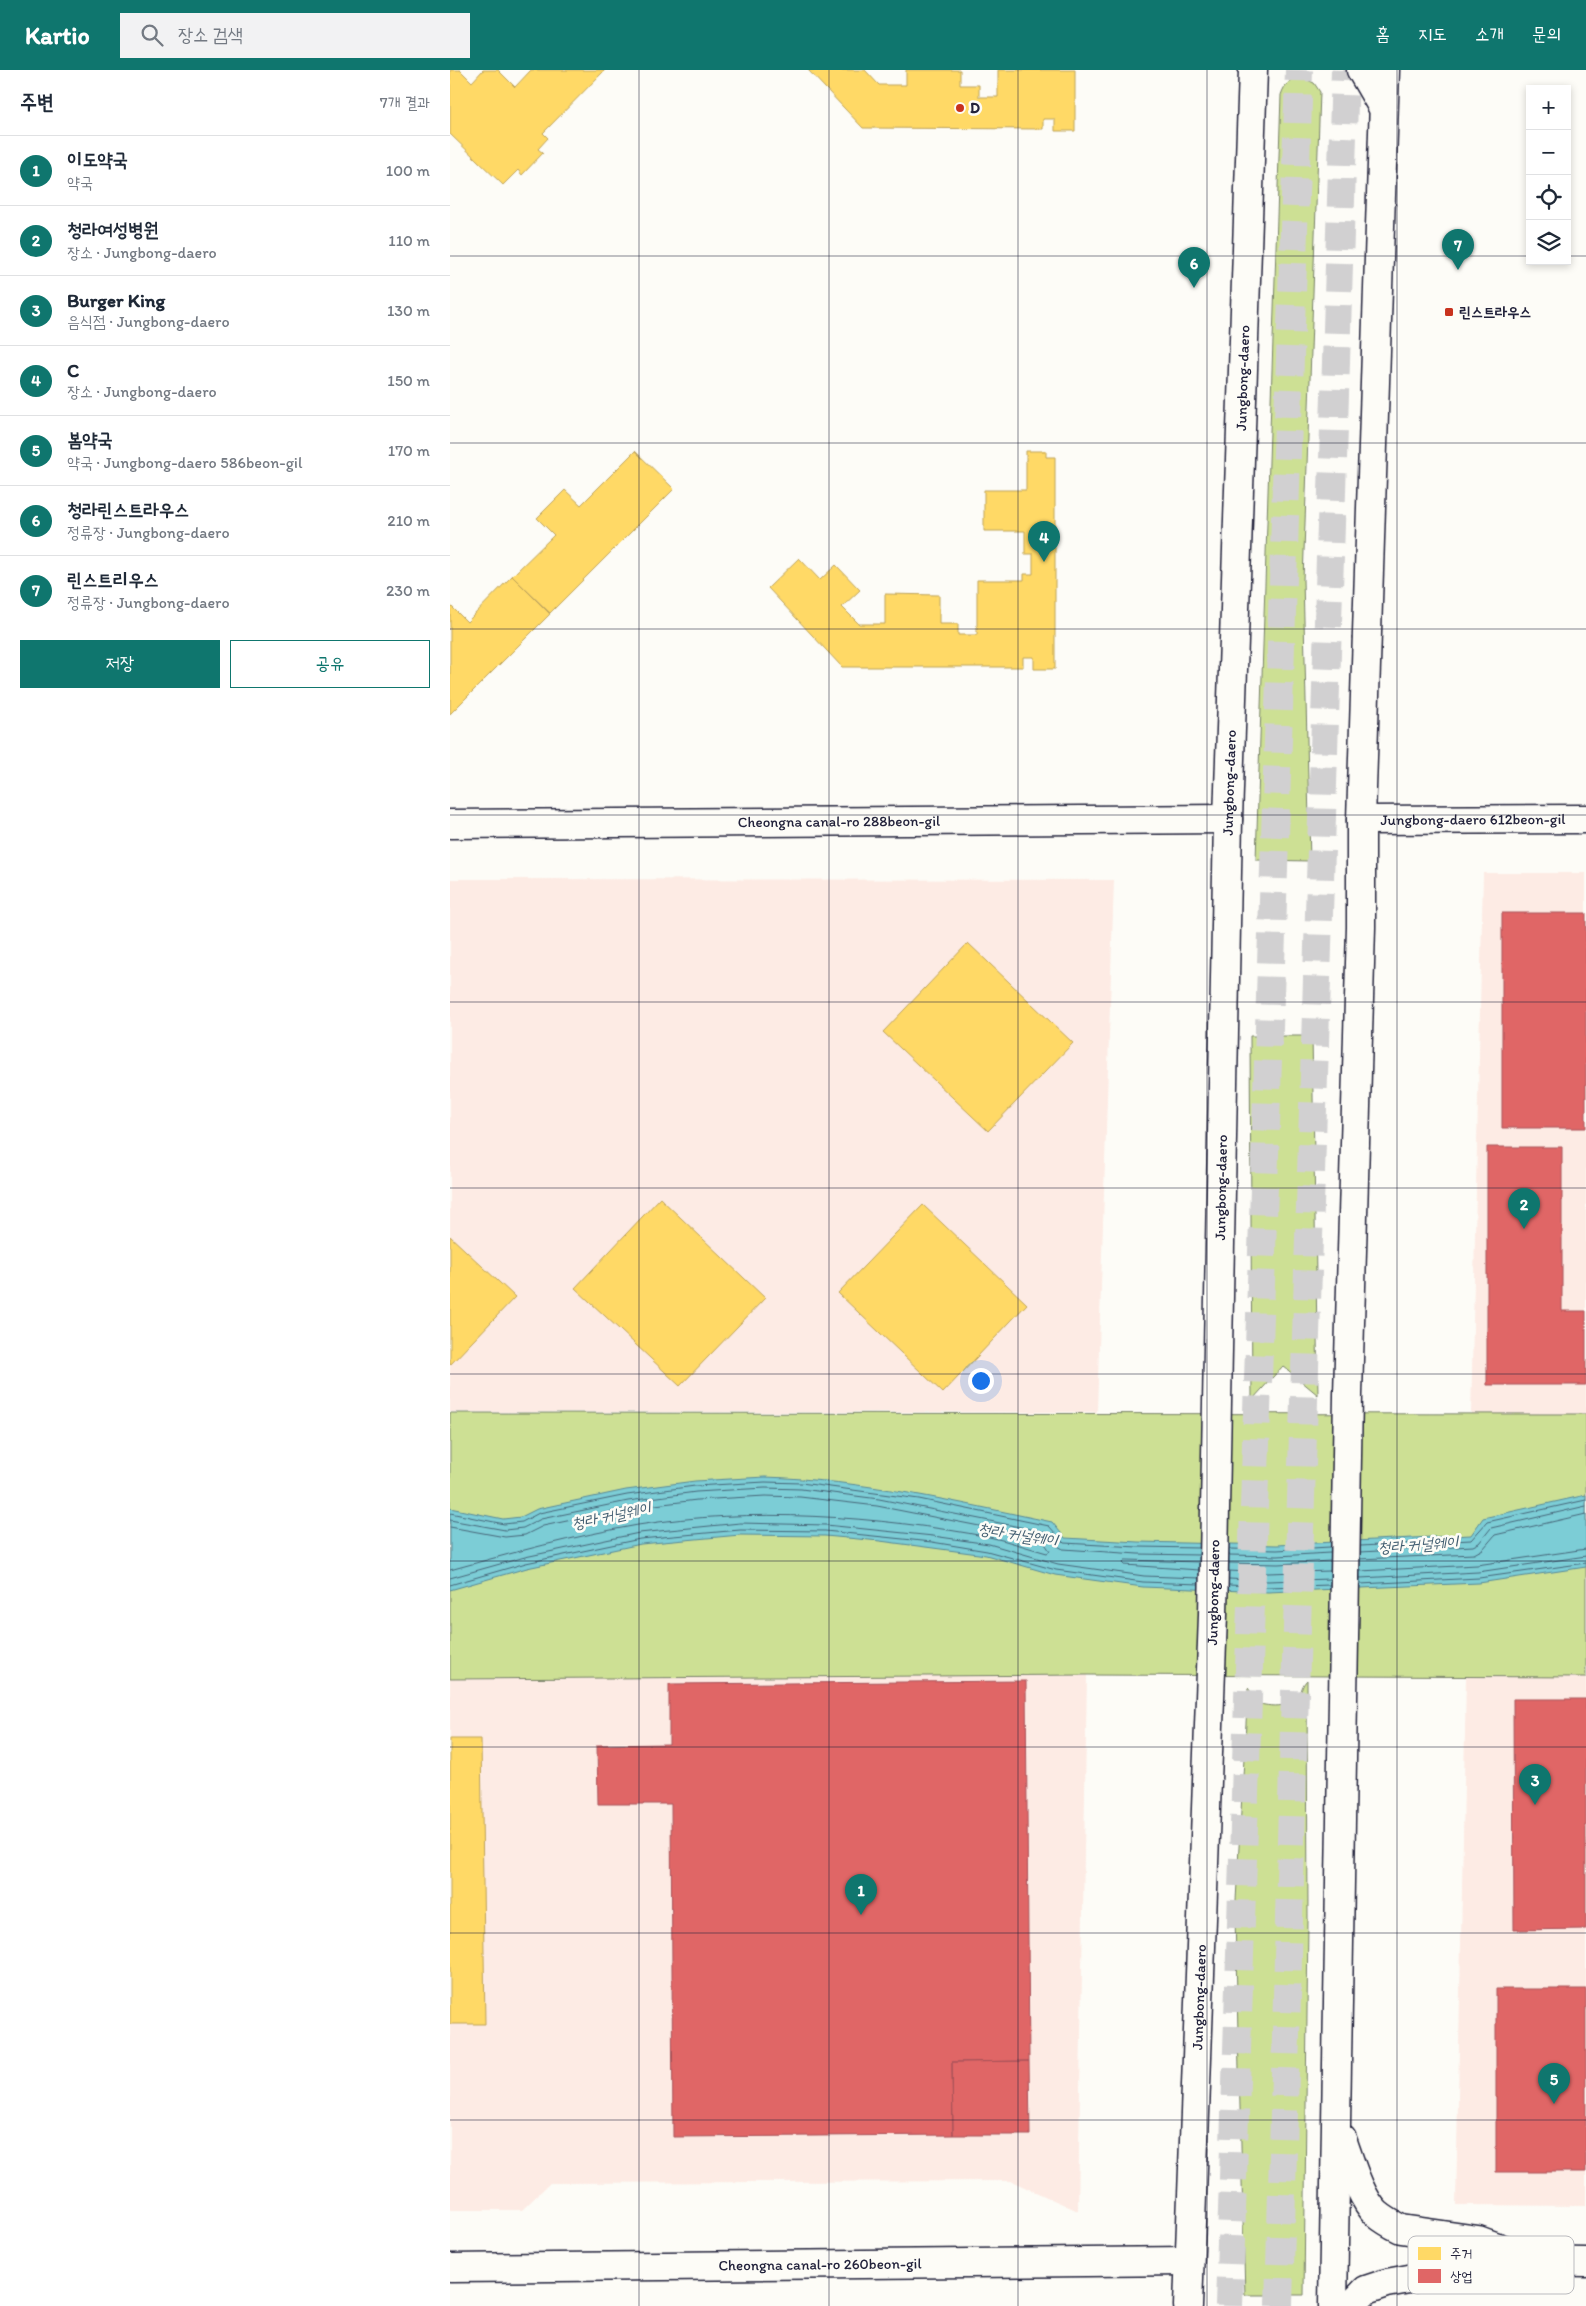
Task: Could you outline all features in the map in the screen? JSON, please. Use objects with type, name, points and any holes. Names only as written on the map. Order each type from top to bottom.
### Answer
[{"type":"main road","name":"Jungbong-daero","points":[[1188,2306],[1211,1676],[1228,819],[1253,70]]},
{"type":"main road","points":[[1252,111],[1274,70]]},
{"type":"main road","points":[[1361,70],[1384,109]]},
{"type":"main road","points":[[1333,2306],[1348,1395],[1361,927],[1361,820],[1385,70]]},
{"type":"main road","name":"Cheongna canal-ro 288beon-gil","points":[[450,824],[1228,819]]},
{"type":"main road","name":"Jungbong-daero 612beon-gil","points":[[1361,820],[1586,819]]},
{"type":"main road","points":[[1337,2124],[1363,2192],[1377,2214],[1401,2230],[1447,2236]]},
{"type":"main road","name":"Cheongna canal-ro 260beon-gil","points":[[450,2268],[1189,2261]]},
{"type":"main road","points":[[1350,2306],[1366,2290],[1392,2282],[1408,2280]]},
{"type":"shaded area","points":[[1483,873],[1586,873],[1586,1414],[1471,1415]]},
{"type":"shaded area","points":[[450,879],[1114,880],[1097,1412],[450,1412]]},
{"type":"shaded area","points":[[1087,1675],[1078,2211],[1011,2181],[550,2183],[522,2210],[450,2210],[450,1679]]},
{"type":"shaded area","points":[[1466,1677],[1586,1677],[1586,2206],[1456,2205]]},
{"type":"green space","points":[[1303,78],[1314,83],[1320,92],[1303,580],[1310,861],[1256,860],[1281,95],[1284,87],[1289,82]]},
{"type":"green space","points":[[1250,1036],[1312,1036],[1318,1395],[1283,1366],[1252,1400]]},
{"type":"green space","points":[[450,1413],[1586,1414],[1586,1677],[1087,1675],[450,1679]]},
{"type":"green space","points":[[1307,1680],[1308,1919],[1304,2295],[1245,2295],[1235,1918],[1248,1688],[1260,1704],[1281,1706],[1291,1702],[1299,1695]]},
{"type":"water","name":"청라 커널웨이","points":[[765,1477],[837,1482],[909,1493],[1052,1522],[1065,1538],[1138,1542],[1277,1545],[1471,1535],[1483,1518],[1586,1495],[1586,1567],[1479,1583],[1268,1592],[1143,1587],[1055,1575],[986,1555],[880,1541],[825,1536],[740,1535],[641,1544],[527,1568],[450,1590],[450,1508],[503,1519],[521,1517],[537,1509],[626,1490],[695,1481]]},
{"type":"building: 주거","points":[[450,70],[460,70],[472,82],[483,70],[498,70],[515,87],[531,70],[605,70],[543,133],[548,138],[538,149],[543,153],[522,175],[518,170],[503,185],[450,134]]},
{"type":"building: 주거","name":"D","points":[[808,70],[865,70],[879,85],[906,85],[906,70],[960,70],[960,85],[979,85],[979,97],[998,97],[998,70],[1075,70],[1075,131],[1055,131],[1055,119],[1043,119],[1043,129],[863,128]]},
{"type":"building: 주거","points":[[635,451],[674,489],[550,613],[512,576],[554,535],[537,518],[565,490],[581,505]]},
{"type":"building: 주거","points":[[1026,451],[1046,451],[1046,457],[1055,457],[1055,669],[1034,669],[1034,657],[1023,657],[1023,667],[842,667],[768,588],[799,558],[820,580],[836,565],[860,590],[842,607],[859,624],[885,624],[885,594],[939,595],[939,624],[958,624],[958,635],[977,635],[977,580],[1024,580],[1024,574],[1033,574],[1033,554],[1025,554],[1025,531],[984,531],[984,490],[1026,490]]},
{"type":"building: 주거","points":[[512,576],[550,614],[450,714],[450,605],[467,622]]},
{"type":"building: 주거","points":[[968,943],[1073,1043],[988,1131],[883,1032]]},
{"type":"building: 주거","points":[[660,1198],[765,1298],[680,1386],[575,1288]]},
{"type":"building: 주거","points":[[923,1205],[1027,1304],[943,1393],[838,1293]]},
{"type":"building: 주거","points":[[450,1236],[515,1297],[450,1365]]},
{"type":"building: 주거","points":[[450,1739],[481,1739],[485,2024],[450,2024]]},
{"type":"building: 상업","points":[[1502,913],[1586,913],[1586,1128],[1502,1128]]},
{"type":"building: 상업","points":[[1487,1147],[1562,1147],[1562,1311],[1586,1311],[1586,1385],[1487,1385]]},
{"type":"building: 상업","points":[[1026,1681],[1029,2061],[952,2062],[953,2135],[673,2137],[671,1804],[598,1804],[597,1745],[669,1744],[669,1684]]},
{"type":"building: 상업","points":[[1513,1699],[1586,1699],[1586,1929],[1514,1930]]},
{"type":"building: 상업","points":[[1496,1989],[1586,1989],[1586,2172],[1496,2172]]},
{"type":"building: 상업","points":[[1029,2061],[1030,2135],[953,2135],[952,2062]]},
{"type":"tunnel","points":[[1229,2306],[1299,70]]},
{"type":"tunnel","points":[[1279,2306],[1294,1725],[1345,70]]},
{"type":"place","name":"D","points":[[960,108]]},
{"type":"place","name":"린스트리우스","points":[[1458,270]]},
{"type":"place","name":"청라린스트라우스","points":[[1194,288]]},
{"type":"place","name":"린스트라우스","points":[[1449,312]]},
{"type":"place","name":"C","points":[[1044,562]]},
{"type":"place","name":"청라여성병원","points":[[1524,1229]]},
{"type":"place","name":"Burger King","points":[[1535,1805]]},
{"type":"place","name":"이도약국","points":[[861,1915]]},
{"type":"place","name":"봄약국","points":[[1554,2104]]}]
